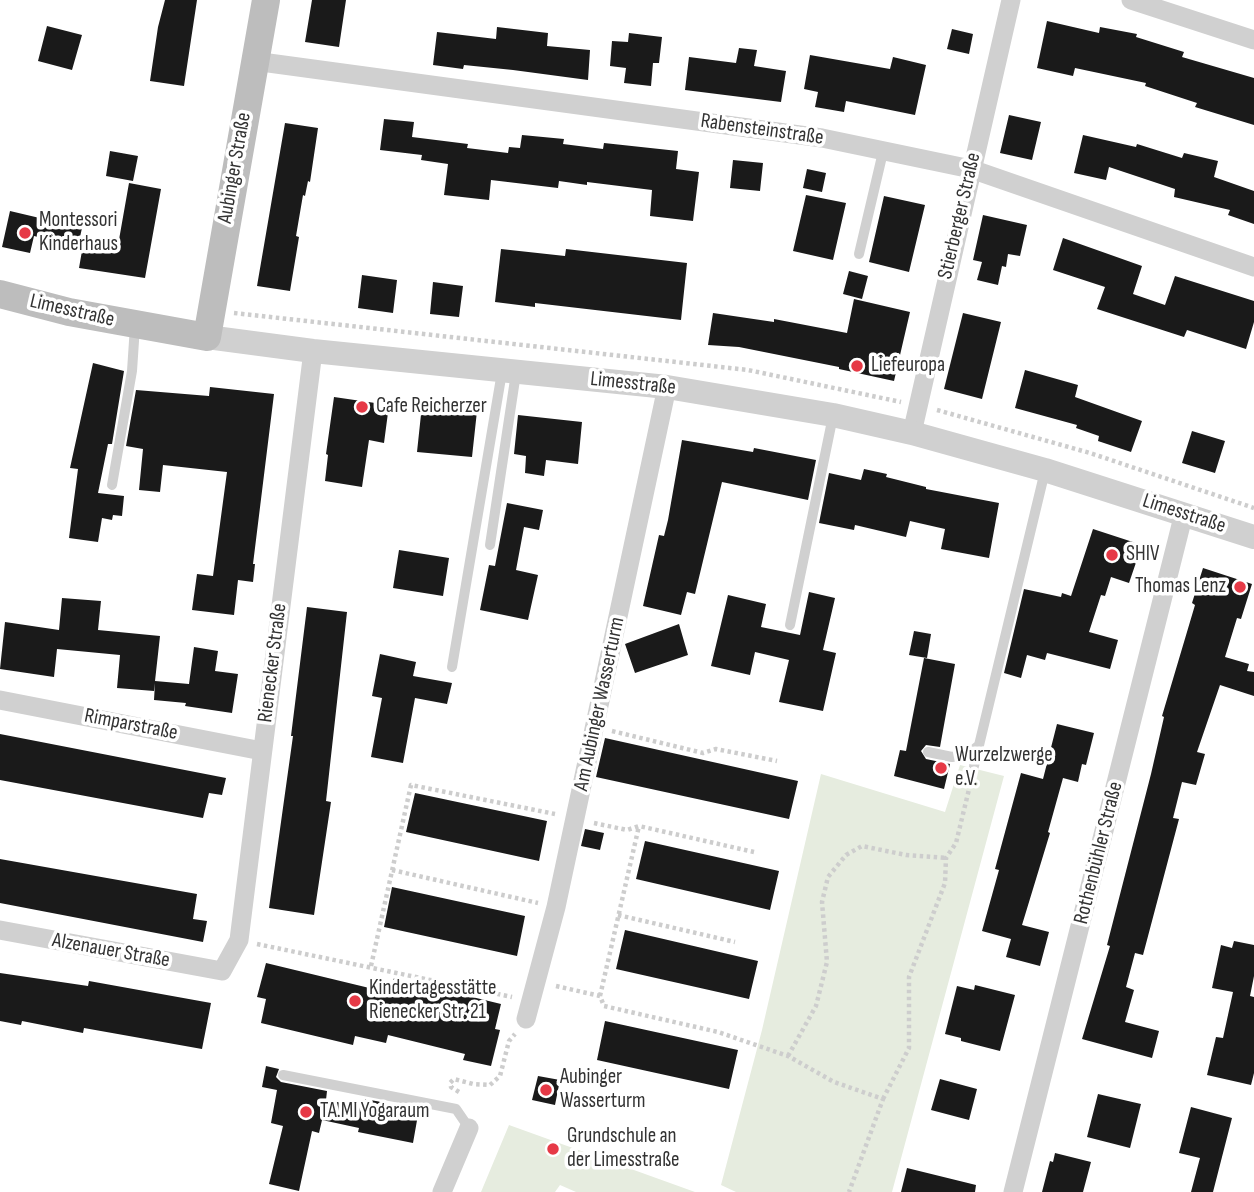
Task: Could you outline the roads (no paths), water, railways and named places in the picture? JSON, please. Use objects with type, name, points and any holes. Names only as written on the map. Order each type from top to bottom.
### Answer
[{"type":"main road","name":"Aubinger Straße","points":[[207,337],[266,0]]},
{"type":"main road","name":"Limesstraße","points":[[0,294],[69,312],[207,337]]},
{"type":"street","name":"Stierberger Straße","points":[[912,433],[1011,0]]},
{"type":"street","points":[[1131,0],[1254,40]]},
{"type":"street","name":"Rabensteinstraße","points":[[254,61],[822,138],[971,169],[1254,267]]},
{"type":"street","name":"Limesstraße","points":[[207,337],[313,351],[667,387],[833,415],[912,433],[1045,470],[1254,537]]},
{"type":"street","name":"Rienecker Straße","points":[[222,971],[239,940],[313,351]]},
{"type":"street","name":"Am Aubinger Wasserturm","points":[[529,1010],[556,907],[667,387]]},
{"type":"street","name":"Rothenbühler Straße","points":[[1013,1192],[1184,513]]},
{"type":"street","name":"Rimparstraße","points":[[0,700],[262,751]]},
{"type":"street","name":"Alzenauer Straße","points":[[0,930],[222,971]]},
{"type":"street","points":[[442,1192],[469,1128]]},
{"type":"lane","points":[[859,254],[883,152]]},
{"type":"lane","points":[[112,485],[132,371],[135,325]]},
{"type":"lane","points":[[489,545],[509,372]]},
{"type":"lane","points":[[452,667],[509,372]]},
{"type":"lane","points":[[790,625],[833,415]]},
{"type":"lane","points":[[974,766],[1045,470]]},
{"type":"lane","points":[[928,752],[952,757],[968,754],[979,745]]},
{"type":"lane","points":[[283,1074],[456,1109],[469,1128]]},
{"type":"place","name":"Montessori Kinderhaus","points":[[25,233]]},
{"type":"place","name":"Liefeuropa","points":[[857,366]]},
{"type":"place","name":"Cafe Reicherzer","points":[[362,407]]},
{"type":"place","name":"SHIV","points":[[1112,555]]},
{"type":"place","name":"Thomas Lenz","points":[[1240,587]]},
{"type":"place","name":"Wurzelzwerge e.V.","points":[[941,768]]},
{"type":"place","name":"Kindertagesstätte Rienecker Str. 21","points":[[355,1001]]},
{"type":"place","name":"Aubinger Wasserturm","points":[[546,1090]]},
{"type":"place","name":"TA.MI Yogaraum","points":[[306,1112]]},
{"type":"place","name":"Grundschule an der Limesstraße","points":[[553,1149]]}]
